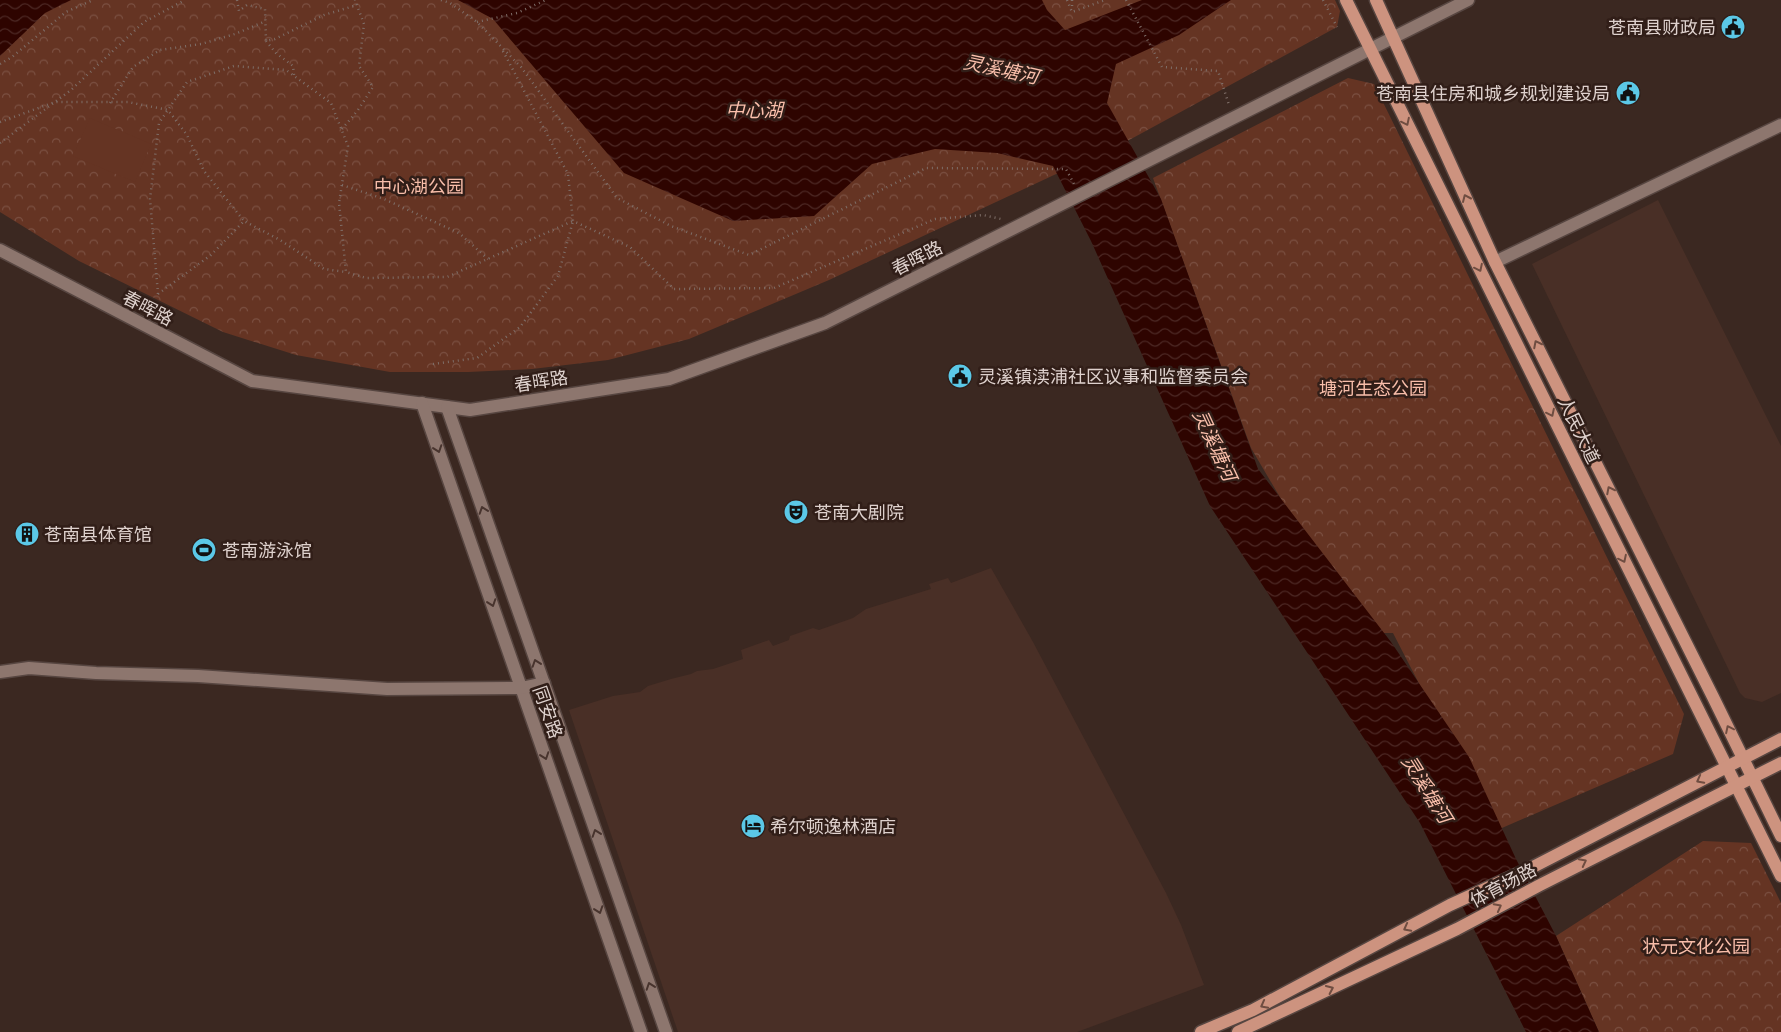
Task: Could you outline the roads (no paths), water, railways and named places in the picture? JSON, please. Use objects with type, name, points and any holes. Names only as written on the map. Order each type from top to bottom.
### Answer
[{"type":"main road","name":"人民大道","points":[[1346,0],[1781,876]]},
{"type":"main road","name":"人民大道","points":[[1376,0],[1390,40],[1495,262],[1781,836]]},
{"type":"main road","name":"体育场路","points":[[1201,1032],[1253,1010],[1450,905],[1533,867],[1781,739]]},
{"type":"main road","name":"体育场路","points":[[1238,1032],[1457,929],[1781,763]]},
{"type":"street","points":[[1390,40],[1468,0]]},
{"type":"street","name":"春晖路","points":[[0,250],[252,381],[470,410],[669,379],[825,324],[1390,40]]},
{"type":"street","points":[[1495,262],[1781,125]]},
{"type":"street","name":"同安路","points":[[422,403],[641,1032]]},
{"type":"street","name":"同安路","points":[[446,407],[666,1032]]},
{"type":"street","points":[[0,672],[29,668],[96,673],[198,676],[387,689],[521,688],[544,683]]},
{"type":"water","points":[[0,0],[71,0],[45,13],[0,56]]},
{"type":"water","points":[[458,0],[1042,0],[1047,10],[1065,30],[1142,0],[1231,0],[1179,35],[1116,64],[1107,103],[1161,199],[1258,469],[1391,642],[1469,757],[1516,859],[1556,936],[1599,1032],[1526,1032],[1420,823],[1210,506],[1091,241],[1053,166],[997,153],[935,149],[872,164],[814,216],[733,221],[624,173],[493,19]]},
{"type":"place","name":"苍南县财政局","points":[[1733,27]]},
{"type":"place","name":"苍南县住房和城乡规划建设局","points":[[1628,93]]},
{"type":"place","name":"灵溪镇渎浦社区议事和监督委员会","points":[[960,376]]},
{"type":"place","name":"苍南大剧院","points":[[796,512]]},
{"type":"place","name":"苍南县体育馆","points":[[27,534]]},
{"type":"place","name":"苍南游泳馆","points":[[204,550]]},
{"type":"place","name":"希尔顿逸林酒店","points":[[753,826]]},
{"type":"water label","name":"灵溪塘河","points":[[1001,69]]},
{"type":"water label","name":"中心湖","points":[[754,110]]},
{"type":"water label","name":"灵溪塘河","points":[[1215,445]]},
{"type":"water label","name":"灵溪塘河","points":[[1427,789]]},
{"type":"park label","name":"中心湖公园","points":[[419,186]]},
{"type":"park label","name":"塘河生态公园","points":[[1373,388]]},
{"type":"park label","name":"状元文化公园","points":[[1696,946]]}]
